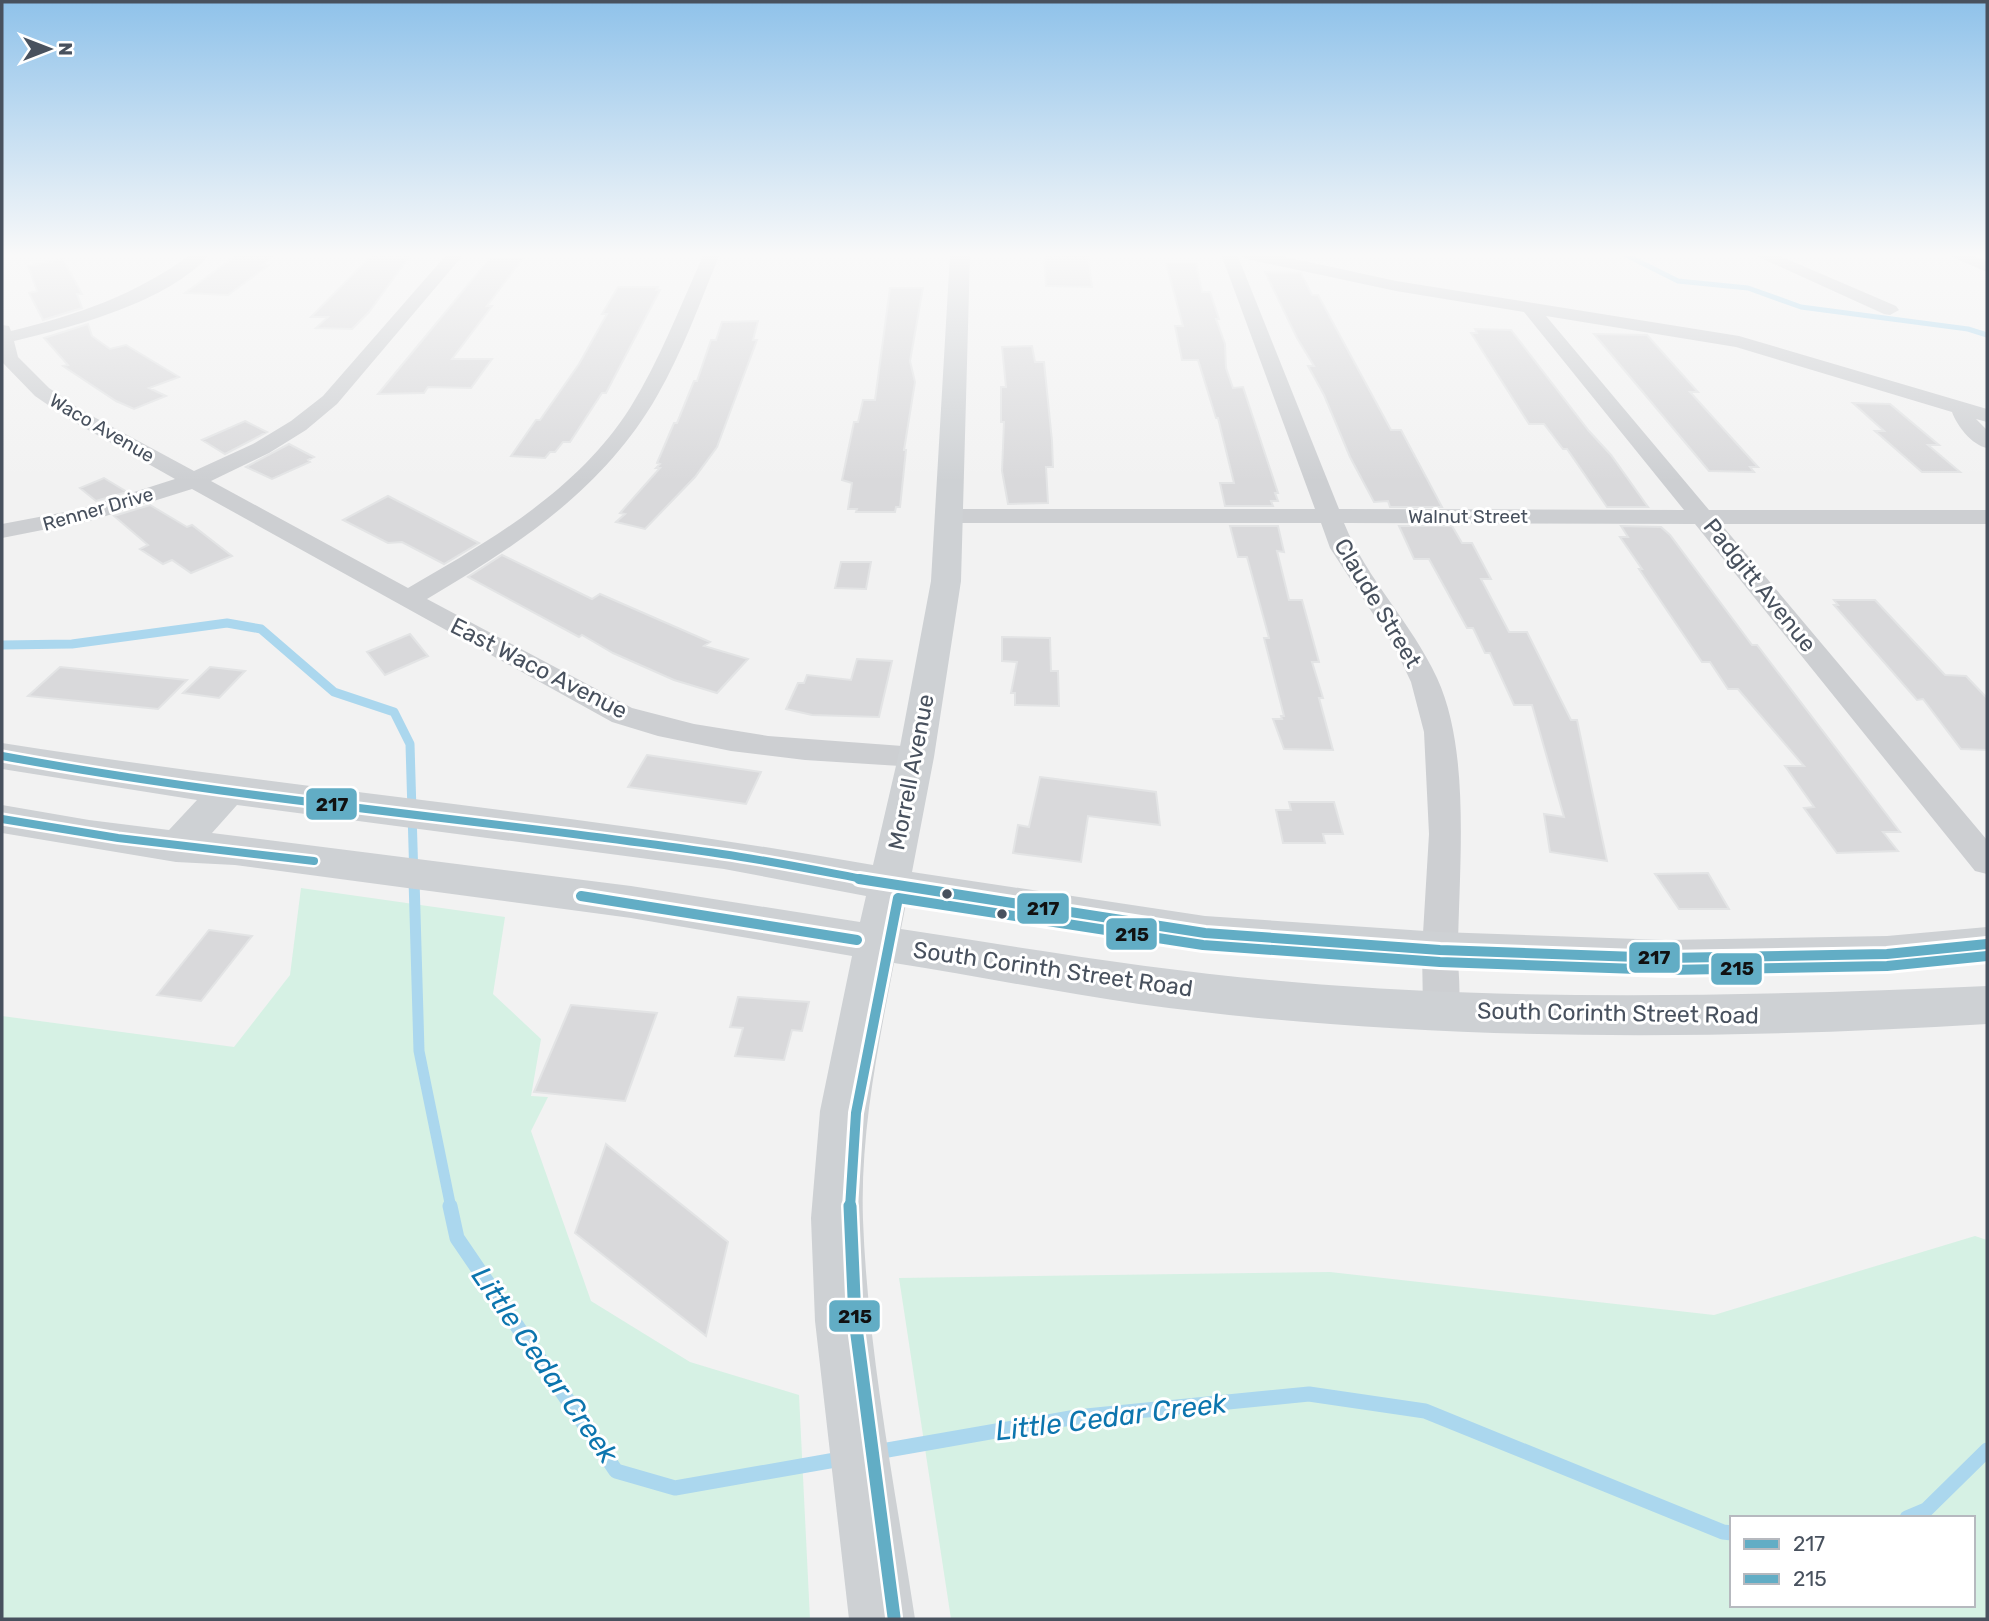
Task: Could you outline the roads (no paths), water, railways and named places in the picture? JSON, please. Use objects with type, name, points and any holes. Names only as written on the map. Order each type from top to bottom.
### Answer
[{"type":"main road","name":"Morrell Avenue","points":[[882,1619],[843,1321],[837,1219],[844,1111],[888,884],[916,757],[946,581],[957,330]]},
{"type":"main road","points":[[2,757],[282,798],[529,827],[724,854],[888,884],[1205,933],[1440,950],[1601,957],[1887,954],[1987,944]]},
{"type":"main road","points":[[176,847],[230,789]]},
{"type":"main road","name":"South Corinth Street Road","points":[[2,819],[176,847],[235,850],[631,902],[1139,985],[1293,1001],[1441,1010],[1623,1015],[1772,1015],[1987,1005]]},
{"type":"main road","points":[[1601,957],[1623,1015]]},
{"type":"street","points":[[3,334],[25,330]]},
{"type":"street","name":"Renner Drive","points":[[2,531],[37,527],[108,510],[193,480],[281,438],[332,398],[391,330]]},
{"type":"street","points":[[408,599],[488,552],[551,506],[618,439],[637,413],[677,330]]},
{"type":"street","name":"Claude Street","points":[[1258,330],[1342,548],[1408,646],[1425,682],[1439,732],[1445,834],[1440,950],[1441,1010]]},
{"type":"street","name":"Padgitt Avenue","points":[[1548,330],[1987,862]]},
{"type":"street","points":[[1661,330],[1739,342],[1987,416]]},
{"type":"street","name":"Waco Avenue","points":[[3,334],[9,359],[42,392],[74,414],[193,480]]},
{"type":"street","points":[[1960,407],[1965,420],[1987,442]]},
{"type":"street","name":"East Waco Avenue","points":[[193,480],[620,714],[745,745],[821,753],[916,757]]},
{"type":"street","name":"Walnut Street","points":[[949,516],[1987,517]]},
{"type":"waterway","points":[[1970,330],[1987,335]]},
{"type":"waterway","name":"Little Cedar Creek","points":[[2,645],[72,644],[227,623],[261,629],[334,692],[394,712],[410,744],[414,880]]},
{"type":"waterway","name":"Little Cedar Creek","points":[[414,879],[419,1051],[451,1208]]},
{"type":"waterway","name":"Little Cedar Creek","points":[[450,1206],[457,1238],[616,1471],[675,1488],[841,1459]]},
{"type":"waterway","name":"Little Cedar Creek","points":[[876,1452],[1076,1417],[1309,1394],[1425,1411],[1730,1533]]},
{"type":"waterway","name":"Little Cedar Creek","points":[[1912,1516],[1926,1510],[1987,1450]]}]
